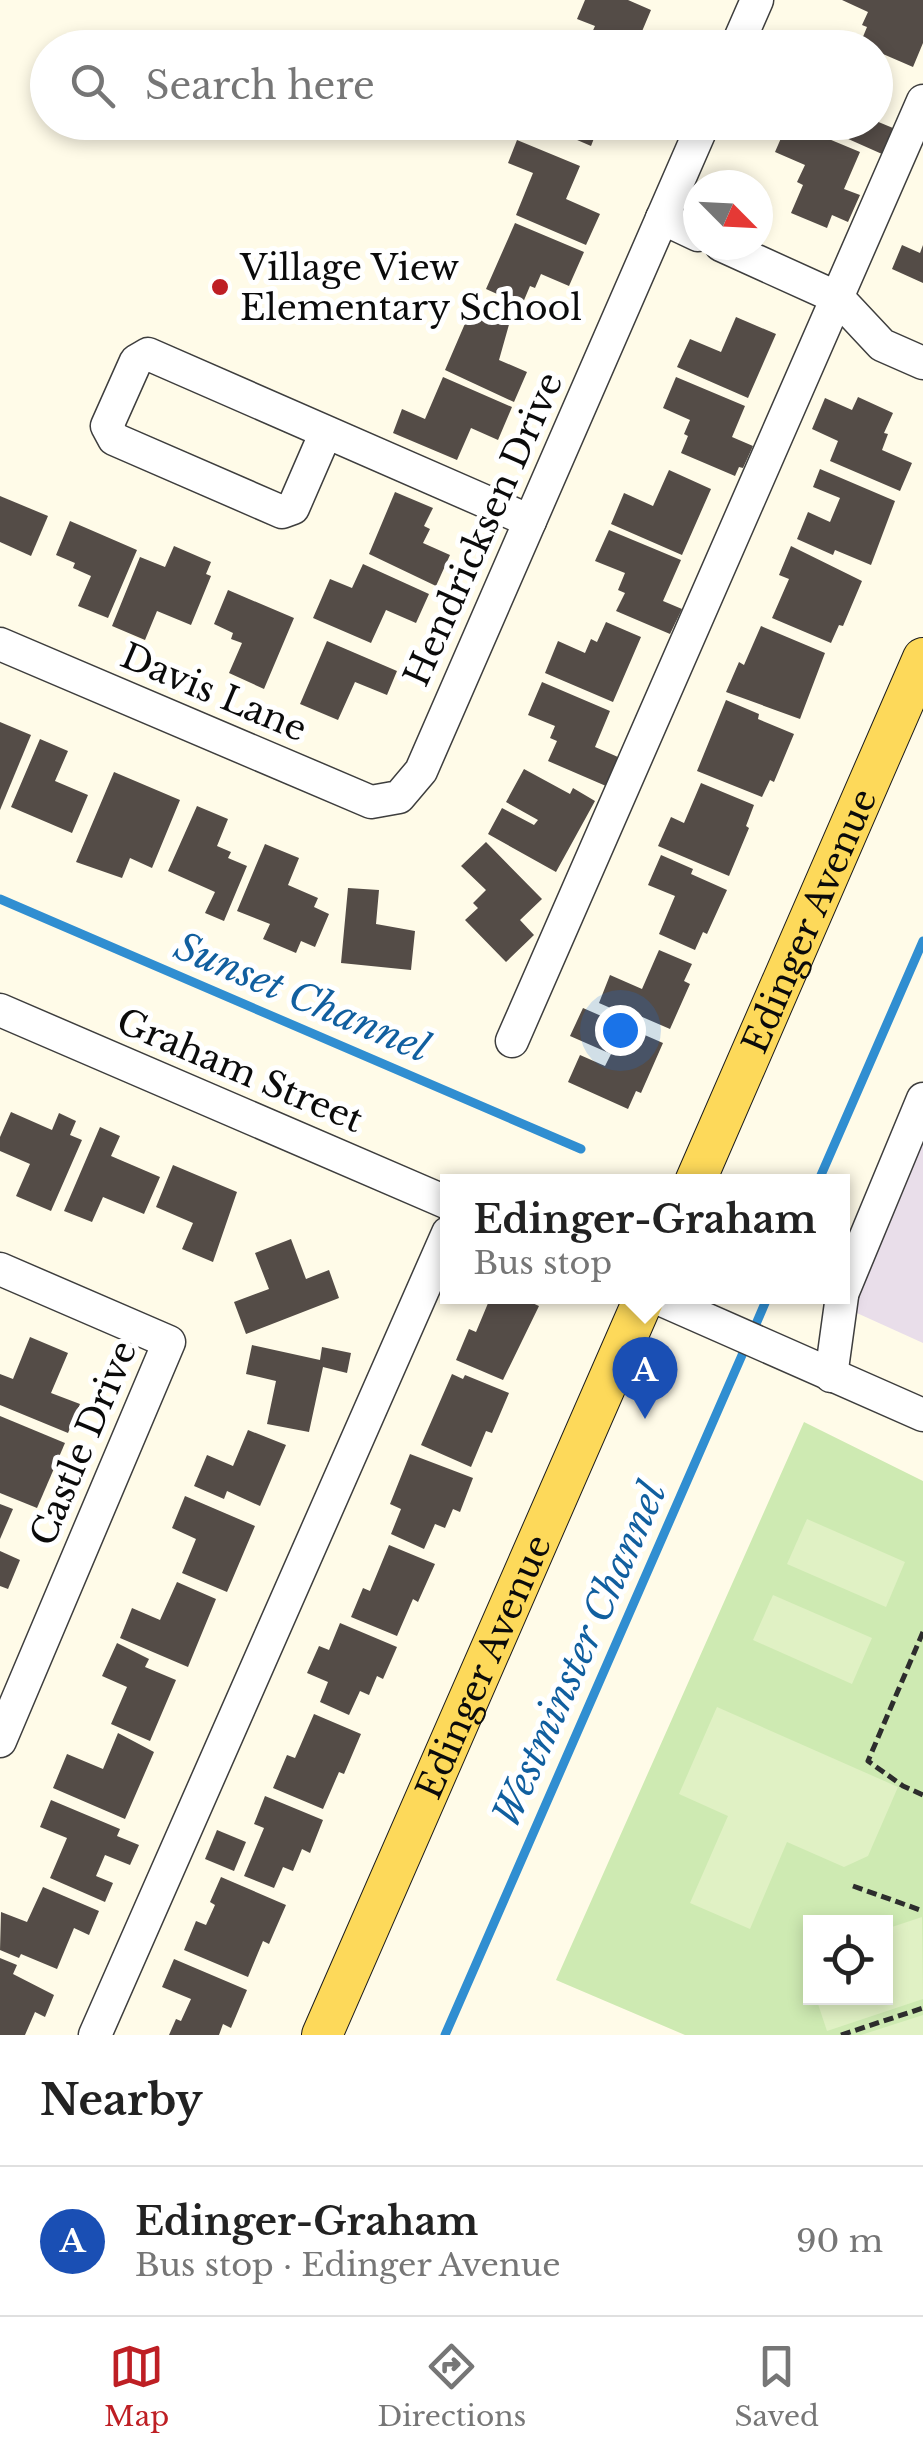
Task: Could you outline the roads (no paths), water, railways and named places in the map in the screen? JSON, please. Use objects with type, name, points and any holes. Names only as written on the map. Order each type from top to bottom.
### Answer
[{"type":"main road","name":"Edinger Avenue","points":[[698,1174],[923,658]]},
{"type":"main road","name":"Edinger Avenue","points":[[322,2035],[642,1304]]},
{"type":"street","points":[[744,30],[757,0]]},
{"type":"street","points":[[512,1041],[923,101]]},
{"type":"street","name":"Hendricksen Drive","points":[[399,797],[421,771],[696,140]]},
{"type":"street","points":[[662,218],[683,228]]},
{"type":"street","points":[[753,260],[838,298],[882,344],[923,363]]},
{"type":"street","points":[[326,432],[293,508],[282,512],[114,438],[107,426],[136,361],[148,354],[530,521]]},
{"type":"street","name":"Davis Lane","points":[[0,644],[370,802],[399,797]]},
{"type":"street","name":"Graham Street","points":[[0,1010],[440,1200]]},
{"type":"street","points":[[850,1276],[923,1099]]},
{"type":"street","points":[[94,2035],[440,1252]]},
{"type":"street","name":"Castle Drive","points":[[0,1269],[170,1342],[0,1741]]},
{"type":"street","points":[[668,1304],[923,1415]]},
{"type":"street","points":[[816,1369],[839,1304]]},
{"type":"waterway","name":"Sunset Channel","points":[[0,899],[581,1149]]},
{"type":"waterway","name":"Westminster Channel","points":[[821,1174],[923,941]]},
{"type":"waterway","name":"Westminster Channel","points":[[753,1331],[765,1304]]},
{"type":"waterway","name":"Westminster Channel","points":[[445,2035],[746,1346]]},
{"type":"place","name":"Village View Elementary School","points":[[220,287]]},
{"type":"place","name":"Edinger-Graham","points":[[645,1419]]}]
